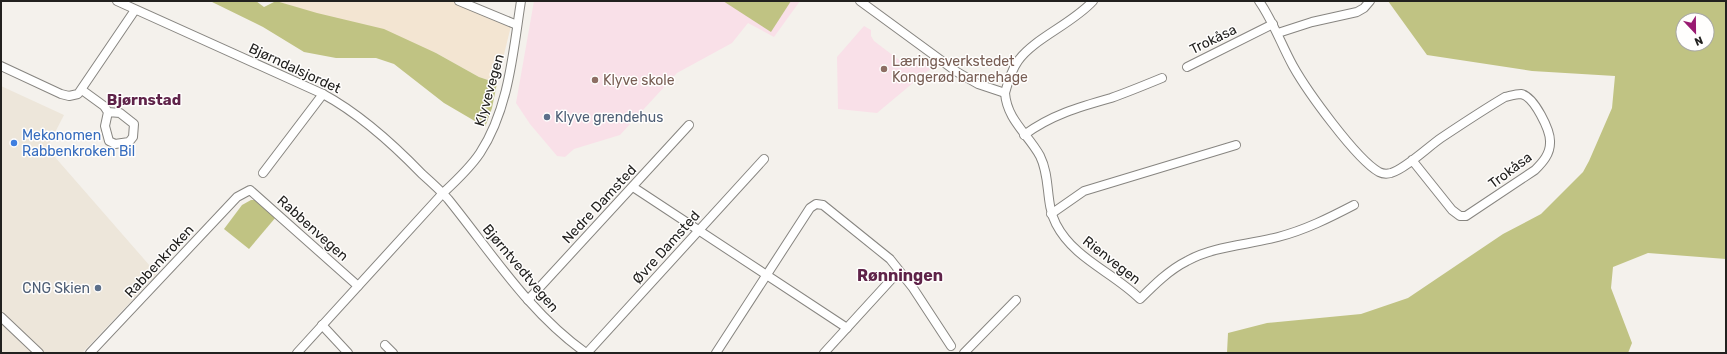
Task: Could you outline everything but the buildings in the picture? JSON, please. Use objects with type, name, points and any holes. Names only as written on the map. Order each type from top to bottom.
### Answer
[{"type":"street","name":"Bjørndalsjordet","points":[[117,1],[340,103],[367,123],[443,193]]},
{"type":"street","points":[[459,1],[469,3],[517,25]]},
{"type":"street","name":"Klyvevegen","points":[[443,193],[470,166],[490,135],[505,92],[512,62],[521,1]]},
{"type":"street","points":[[860,1],[957,72],[978,84],[1005,93],[1014,68],[1024,54],[1075,17],[1093,1]]},
{"type":"street","name":"Trokåsa","points":[[1259,1],[1278,33],[1292,65],[1317,103],[1368,162],[1380,172],[1387,174],[1398,170],[1462,124],[1505,97],[1513,95],[1522,94],[1531,99],[1547,130],[1550,142],[1549,152],[1535,170],[1466,216],[1460,216],[1452,210],[1412,160]]},
{"type":"street","points":[[1278,33],[1312,22],[1357,12],[1364,8],[1370,1]]},
{"type":"street","points":[[1,66],[61,94],[74,96],[82,90],[135,10]]},
{"type":"street","name":"Trokåsa","points":[[1187,67],[1273,24]]},
{"type":"street","points":[[1024,135],[1052,117],[1071,109],[1134,90],[1162,78]]},
{"type":"street","points":[[82,90],[95,98],[108,112]]},
{"type":"street","name":"Rienvegen","points":[[1005,93],[1010,114],[1039,154],[1045,168],[1051,214],[1060,232],[1081,254],[1129,288],[1140,299],[1162,278],[1188,260],[1213,251],[1290,233],[1312,226],[1354,206]]},
{"type":"street","points":[[263,173],[323,94]]},
{"type":"street","name":"Nedre Damsted","points":[[528,300],[689,125]]},
{"type":"street","points":[[1051,214],[1084,191],[1236,145]]},
{"type":"street","name":"Øvre Damsted","points":[[586,353],[764,159]]},
{"type":"street","points":[[633,187],[847,328]]},
{"type":"street","name":"Rabbenvegen","points":[[250,190],[358,286]]},
{"type":"street","name":"Rabbenkroken","points":[[90,353],[237,197],[250,190]]},
{"type":"street","points":[[297,353],[443,193]]},
{"type":"street","name":"Bjørntvedtvegen","points":[[443,193],[528,300],[552,325],[586,353]]},
{"type":"street","points":[[716,353],[810,208],[816,204],[823,205],[882,252],[900,271],[951,346]]},
{"type":"street","points":[[824,353],[900,271]]},
{"type":"street","points":[[964,353],[1016,300]]},
{"type":"street","points":[[1,316],[39,353]]},
{"type":"street","points":[[322,325],[348,353]]},
{"type":"street","points":[[386,345],[393,353]]},
{"type":"shaded area","points":[[276,1],[454,1],[511,26],[497,83],[479,77],[436,53]]},
{"type":"shaded area","points":[[534,1],[800,1],[774,37],[748,23],[732,43],[677,73],[620,135],[574,149],[565,157],[557,156],[530,124],[516,103]]},
{"type":"shaded area","name":"Læringsverkstedet Kongerød barnehage","points":[[864,26],[871,30],[871,36],[874,41],[907,66],[917,64],[928,58],[939,65],[926,72],[877,113],[838,109],[837,57]]},
{"type":"shaded area","points":[[1,86],[64,115],[47,148],[157,274],[82,353],[1,353]]},
{"type":"green space","points":[[210,1],[256,1],[264,7],[276,1],[317,13],[384,29],[436,53],[479,77],[497,83],[492,108],[485,127],[444,103],[394,64],[376,58],[336,58],[304,52],[263,27]]},
{"type":"green space","points":[[723,1],[791,1],[771,32]]},
{"type":"green space","points":[[1388,1],[1726,1],[1726,259],[1648,253],[1613,267],[1611,288],[1632,343],[1628,353],[1227,353],[1228,333],[1267,323],[1361,314],[1408,298],[1503,234],[1541,214],[1583,172],[1589,161],[1612,108],[1615,76],[1532,71],[1427,55]]},
{"type":"green space","points":[[251,200],[256,200],[276,217],[249,249],[224,229],[242,205]]},
{"type":"place","name":"Læringsverkstedet Kongerød barnehage","points":[[884,69]]},
{"type":"place","name":"Klyve skole","points":[[595,80]]},
{"type":"place","name":"Klyve grendehus","points":[[547,117]]},
{"type":"place","name":"Mekonomen Rabbenkroken Bil","points":[[14,143]]},
{"type":"place","name":"CNG Skien","points":[[98,288]]},
{"type":"district","name":"Bjørnstad","points":[[144,100]]},
{"type":"district","name":"Rønningen","points":[[900,275]]}]
